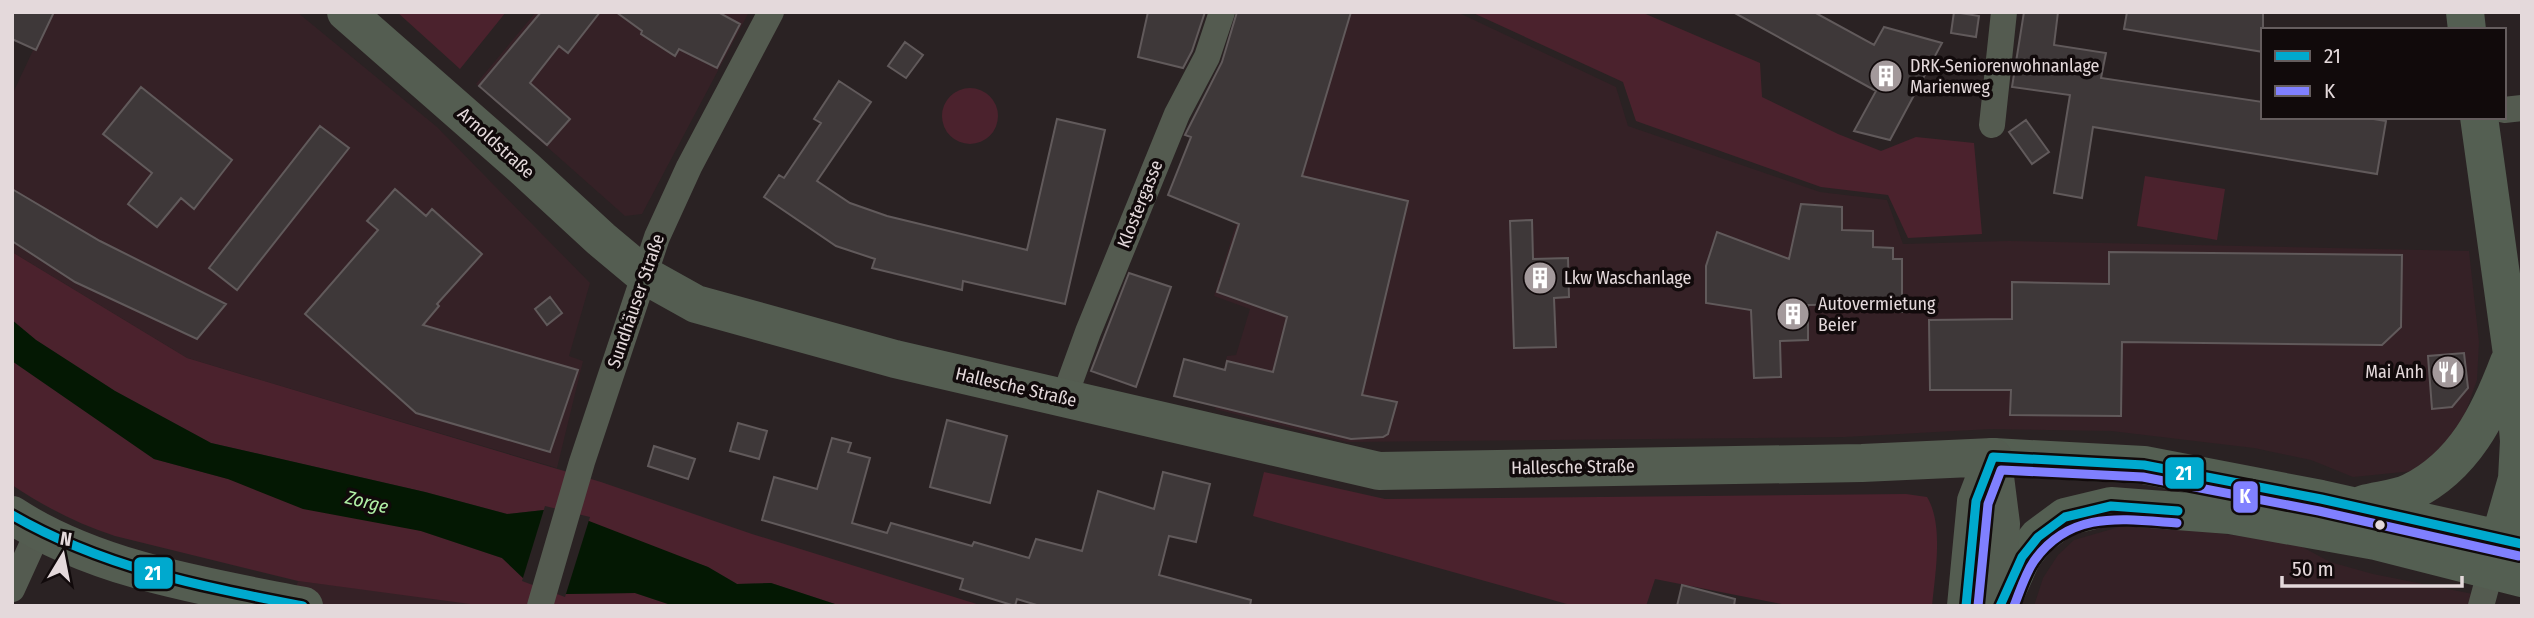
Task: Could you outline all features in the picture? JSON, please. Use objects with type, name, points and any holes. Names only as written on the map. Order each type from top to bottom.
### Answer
[{"type":"main road","name":"Arnoldstraße","points":[[346,12],[644,275]]},
{"type":"main road","points":[[1998,606],[2022,557],[2038,537],[2066,517],[2111,506],[2230,516],[2376,541],[2509,557],[2520,443],[2512,354],[2479,119]]},
{"type":"main road","name":"Hallesche Straße","points":[[644,275],[696,304],[895,359],[1379,471],[1842,463],[1993,457],[2144,466],[2355,506],[2509,557]]},
{"type":"main road","points":[[2355,506],[2409,493],[2436,477],[2465,452],[2489,412],[2512,354]]},
{"type":"main road","points":[[1966,606],[1976,501],[1993,457]]},
{"type":"main road","points":[[1993,457],[2001,524],[1998,606]]},
{"type":"main road","points":[[25,524],[131,568],[299,605]]},
{"type":"street","name":"Sundhäuser Straße","points":[[540,606],[582,461],[657,237],[689,167],[771,12]]},
{"type":"street","name":"Klostergasse","points":[[1064,398],[1087,332],[1177,114],[1207,57],[1222,12]]},
{"type":"street","points":[[1992,125],[2004,12]]},
{"type":"street","points":[[12,589],[25,524]]},
{"type":"street","points":[[2481,606],[2509,557]]},
{"type":"shaded area","points":[[51,12],[297,12],[437,127],[590,283],[569,356],[583,361],[557,468],[187,358],[12,252],[12,95]]},
{"type":"shaded area","points":[[397,12],[506,12],[460,69]]},
{"type":"shaded area","points":[[536,12],[749,12],[642,214],[625,216],[476,84]]},
{"type":"shaded area","points":[[1301,12],[1457,12],[1616,87],[1628,126],[1820,192],[1887,200],[1903,244],[2009,241],[2469,251],[2479,342],[2477,380],[2463,420],[2444,447],[2413,471],[2353,477],[2311,460],[2254,448],[2111,431],[1991,429],[1845,437],[1347,442],[1215,409],[1227,356],[1236,355],[1250,309],[1214,296]]},
{"type":"shaded area","points":[[1471,12],[1641,12],[1760,63],[1762,97],[1838,134],[1881,151],[1916,137],[1974,143],[1982,234],[1908,238],[1888,195],[1821,187],[1636,121],[1623,82]]},
{"type":"shaded area","points":[[964,88],[976,88],[986,92],[994,100],[998,116],[994,132],[986,140],[976,144],[964,144],[954,140],[946,132],[942,122],[942,110],[946,100],[954,92]]},
{"type":"shaded area","points":[[2145,176],[2225,189],[2217,240],[2137,226]]},
{"type":"shaded area","points":[[12,252],[187,358],[601,482],[752,534],[983,606],[841,606],[771,583],[737,584],[708,567],[544,510],[507,514],[425,492],[211,443],[115,391],[36,340],[12,320]]},
{"type":"shaded area","points":[[12,361],[154,459],[421,531],[502,558],[523,578],[566,594],[635,593],[674,606],[485,606],[298,581],[101,531],[62,514],[12,485]]},
{"type":"shaded area","points":[[1264,472],[1385,499],[1906,494],[1927,497],[1937,535],[1932,606],[1792,606],[1655,579],[1646,606],[1574,606],[1253,516]]},
{"type":"shaded area","points":[[2119,527],[2169,527],[2295,543],[2330,562],[2373,574],[2483,596],[2481,606],[2034,606],[2043,578],[2058,555],[2074,540]]},
{"type":"shaded area","points":[[298,581],[481,604],[485,606],[290,606]]},
{"type":"water","name":"Zorge","points":[[12,320],[36,340],[115,391],[211,443],[425,492],[507,514],[544,510],[589,521],[708,567],[737,584],[771,583],[841,606],[674,606],[635,593],[566,594],[523,578],[502,558],[421,531],[303,509],[228,479],[154,459],[12,361]]},
{"type":"pier","points":[[545,506],[590,517],[565,597],[522,581]]},
{"type":"building","points":[[12,12],[54,12],[36,50],[12,39]]},
{"type":"building","points":[[541,12],[600,12],[568,53],[559,46],[530,83],[570,119],[547,145],[479,86]]},
{"type":"building","points":[[616,12],[718,12],[740,24],[717,68],[679,49],[675,56],[641,34],[642,31]]},
{"type":"building","points":[[1148,12],[1205,12],[1192,51],[1183,68],[1138,57]]},
{"type":"building","points":[[1237,12],[1351,12],[1302,176],[1408,201],[1362,395],[1397,402],[1388,434],[1383,437],[1351,439],[1174,396],[1184,359],[1225,370],[1227,361],[1273,372],[1287,317],[1217,292],[1239,224],[1168,195],[1191,137],[1185,135],[1222,62]]},
{"type":"building","name":"DRK-Seniorenwohnanlage Marienweg","points":[[1733,12],[1814,12],[1874,45],[1884,27],[1942,43],[1890,140],[1854,131],[1876,91]]},
{"type":"building","points":[[1954,12],[1979,16],[1976,37],[1951,33]]},
{"type":"building","points":[[2024,12],[2058,12],[2054,45],[2106,53],[2101,78],[2261,102],[2261,119],[2386,121],[2377,174],[2093,127],[2082,198],[2054,193],[2070,95],[2012,87]]},
{"type":"building","points":[[2127,12],[2263,12],[2261,52],[2124,29]]},
{"type":"building","points":[[905,42],[923,55],[906,78],[888,66]]},
{"type":"building","points":[[839,81],[871,102],[817,181],[850,203],[887,216],[1027,250],[1057,119],[1105,130],[1065,304],[963,281],[962,290],[872,268],[875,259],[836,246],[764,197],[779,175],[784,178],[821,123],[814,119]]},
{"type":"building","points":[[141,87],[232,160],[194,209],[181,198],[157,227],[128,204],[152,173],[103,134]]},
{"type":"building","points":[[2026,120],[2049,152],[2032,164],[2009,132]]},
{"type":"building","points":[[320,126],[349,148],[237,290],[209,268]]},
{"type":"building","points":[[12,189],[100,241],[226,304],[197,339],[75,282],[12,241]]},
{"type":"building","points":[[395,189],[426,216],[432,209],[482,254],[437,304],[439,306],[423,325],[578,370],[550,452],[416,413],[305,314],[378,230],[367,221]]},
{"type":"building","points":[[1801,204],[1842,207],[1842,230],[1873,231],[1873,247],[1893,248],[1893,259],[1902,259],[1902,312],[1871,312],[1871,304],[1808,305],[1808,340],[1780,341],[1781,377],[1754,378],[1751,310],[1706,303],[1706,266],[1717,232],[1789,259]]},
{"type":"building","name":"Lkw Waschanlage","points":[[1532,220],[1533,259],[1568,258],[1569,297],[1554,298],[1556,347],[1514,348],[1510,221]]},
{"type":"building","points":[[2109,252],[2402,255],[2401,327],[2382,345],[2122,342],[2121,416],[2010,415],[2011,390],[1930,390],[1929,320],[2012,319],[2012,282],[2109,284]]},
{"type":"building","points":[[1129,273],[1171,287],[1136,387],[1091,371]]},
{"type":"building","points":[[550,297],[562,313],[547,325],[535,309]]},
{"type":"building","name":"Mai Anh","points":[[2464,353],[2468,388],[2452,407],[2432,409],[2428,356]]},
{"type":"building","points":[[947,420],[1007,436],[990,503],[930,487]]},
{"type":"building","points":[[738,423],[767,431],[759,459],[730,451]]},
{"type":"building","points":[[832,438],[851,443],[848,452],[870,458],[852,523],[887,533],[891,523],[972,546],[974,542],[1029,558],[1036,539],[1082,551],[1098,491],[1154,509],[1163,472],[1210,484],[1196,542],[1169,536],[1159,575],[1251,600],[1250,606],[1040,606],[1017,599],[1015,606],[960,589],[963,579],[762,520],[774,477],[817,489]]},
{"type":"building","points":[[654,446],[695,459],[688,479],[648,466]]},
{"type":"building","points":[[1682,585],[1735,599],[1734,606],[1677,606]]},
{"type":"transit line","name":"21","points":[[1966,606],[1976,501],[1993,457],[2144,465],[2321,499],[2522,544]]},
{"type":"transit line","name":"K","points":[[1978,606],[1988,504],[2001,470],[2143,477],[2319,511],[2519,556]]},
{"type":"transit line","name":"21","points":[[2000,606],[2022,557],[2038,537],[2065,517],[2111,506],[2178,511]]},
{"type":"transit line","name":"21","points":[[12,515],[82,549],[117,562],[227,591],[303,606]]},
{"type":"transit line","name":"K","points":[[2014,606],[2034,561],[2048,545],[2064,533],[2098,521],[2177,523]]},
{"type":"place","name":"DRK-Seniorenwohnanlage Marienweg","points":[[1886,76]]},
{"type":"place","name":"Lkw Waschanlage","points":[[1540,278]]},
{"type":"place","name":"Autovermietung Beier","points":[[1793,314]]},
{"type":"place","name":"Mai Anh","points":[[2448,372]]}]
